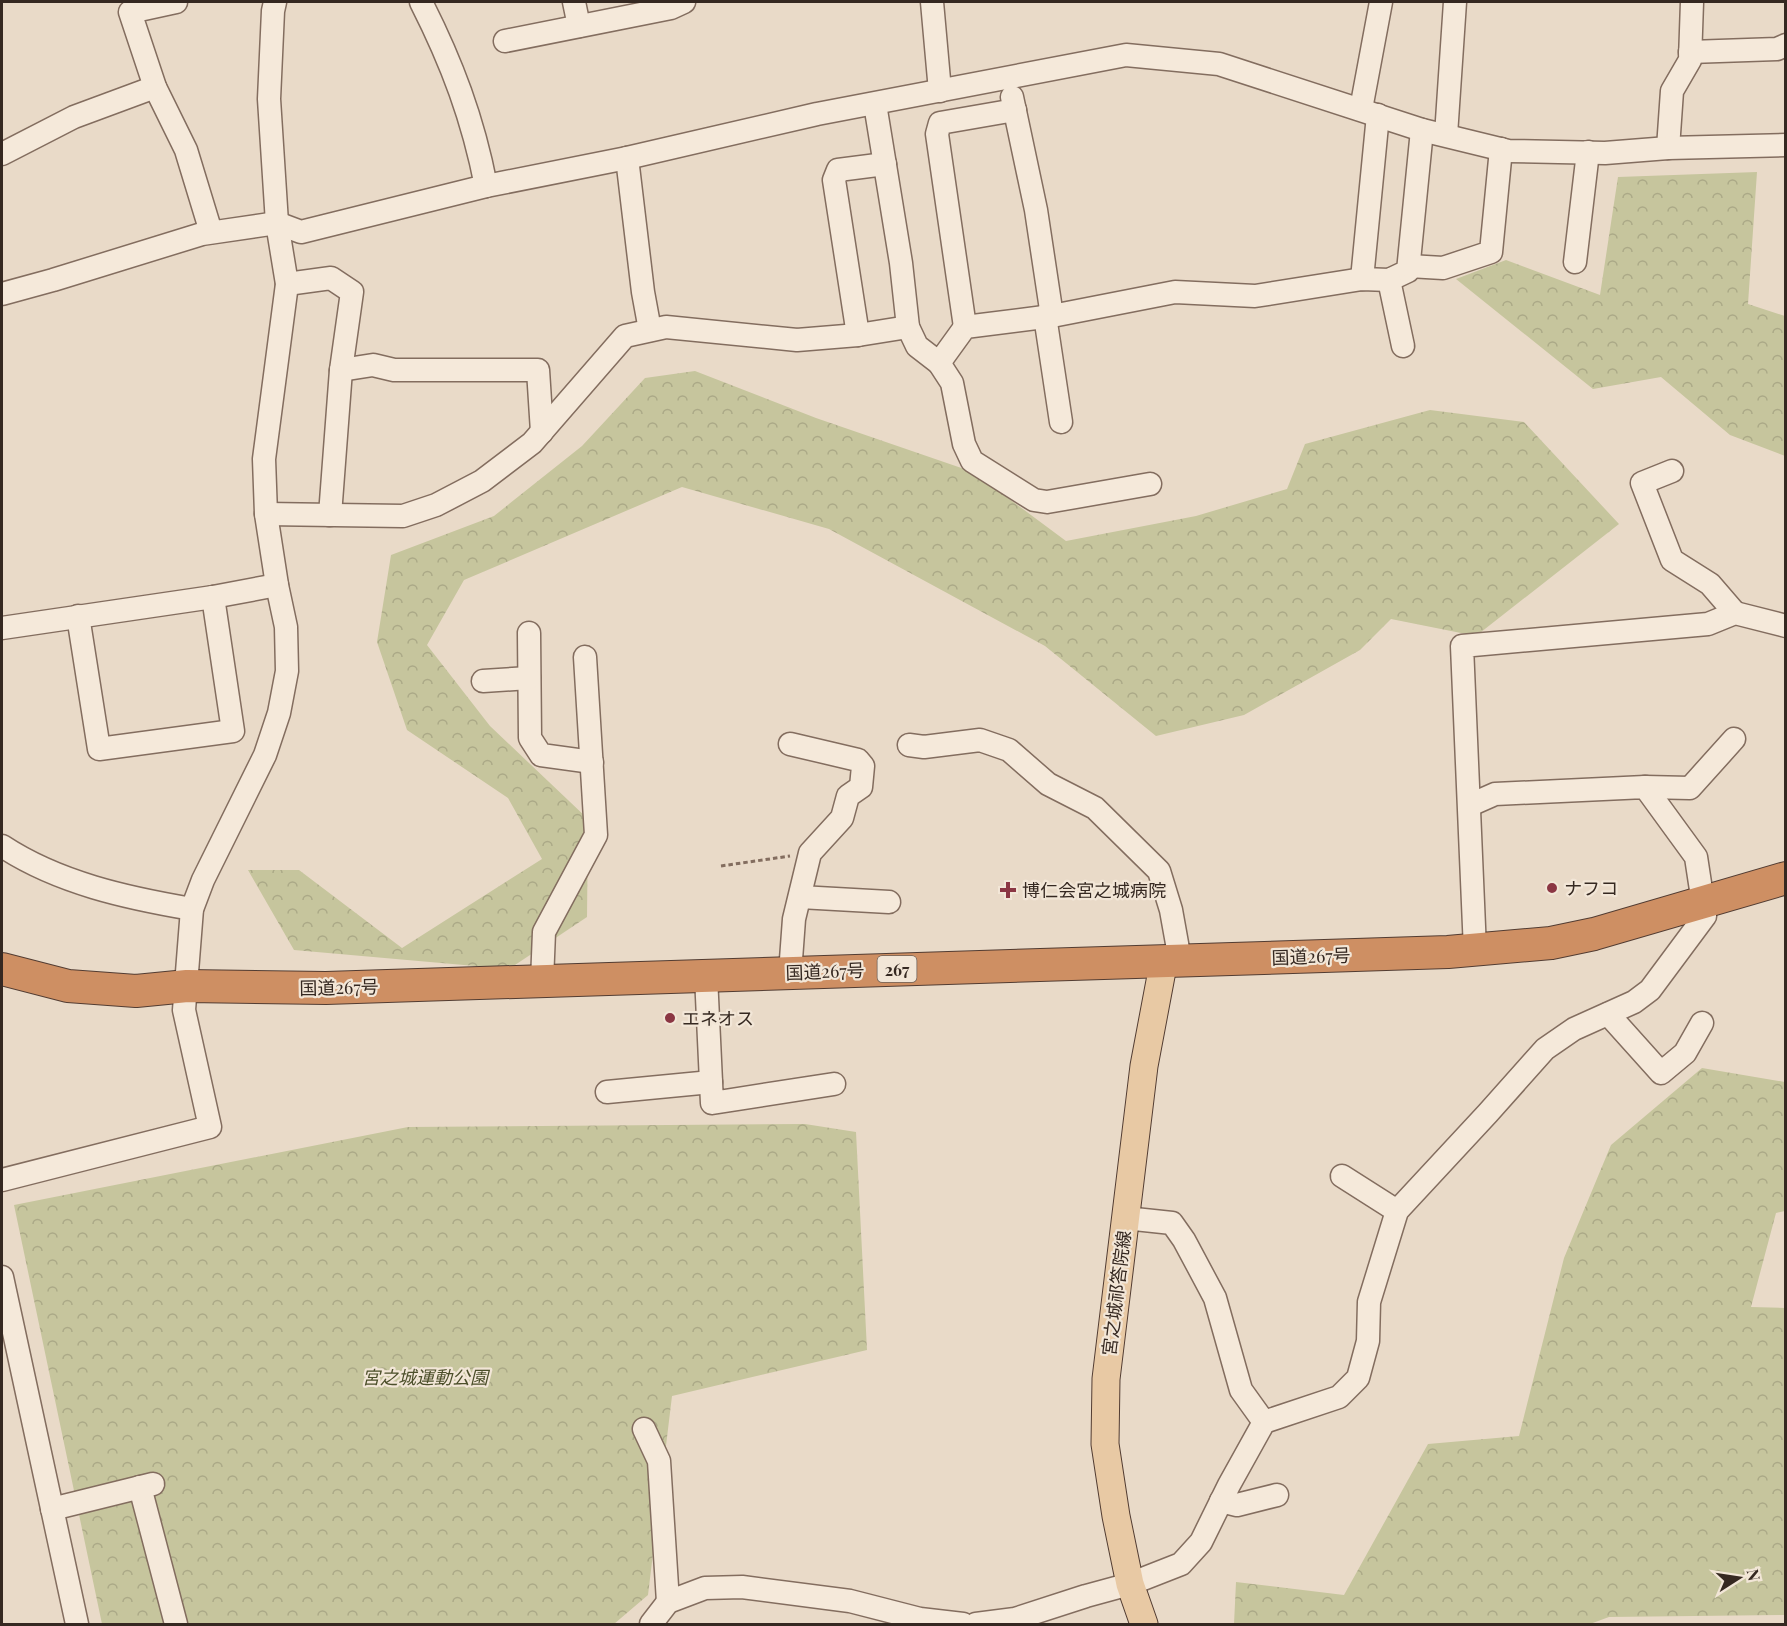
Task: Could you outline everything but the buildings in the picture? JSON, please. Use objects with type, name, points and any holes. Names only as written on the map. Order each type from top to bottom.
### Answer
[{"type":"highway","name":"国道267号","points":[[2,969],[68,986],[136,991],[187,986],[326,988],[1475,950],[1551,943],[1594,934],[1785,878]]},
{"type":"main road","name":"宮之城祁答院線","points":[[1144,1624],[1130,1584],[1116,1516],[1106,1444],[1106,1379],[1144,1066],[1172,960]]},
{"type":"street","points":[[176,2],[129,7],[155,87],[186,150],[211,232]]},
{"type":"street","points":[[2,1180],[210,1126],[184,1010],[192,909],[203,880],[265,755],[279,713],[287,671],[286,627],[266,514],[264,459],[287,284],[277,223],[269,99],[275,2]]},
{"type":"street","points":[[421,2],[445,48],[468,109],[486,186]]},
{"type":"street","points":[[574,2],[579,26]]},
{"type":"street","points":[[505,41],[671,8],[684,2]]},
{"type":"street","points":[[932,2],[940,91]]},
{"type":"street","points":[[1362,279],[1370,112],[1381,2]]},
{"type":"street","points":[[1446,135],[1455,2]]},
{"type":"street","points":[[1668,148],[1672,91],[1690,60],[1692,2]]},
{"type":"street","points":[[1690,52],[1778,50],[1785,45]]},
{"type":"street","points":[[2,294],[211,232],[277,223],[301,232],[486,186],[627,158],[817,114],[1126,55],[1219,64],[1422,130],[1508,151],[1588,152],[1785,145]]},
{"type":"street","points":[[1008,77],[1036,210],[1060,422]]},
{"type":"street","points":[[2,154],[74,117],[155,87]]},
{"type":"street","points":[[876,104],[901,263],[908,327],[917,346],[939,363],[952,383],[964,444],[972,461],[1034,500],[1047,502],[1150,484]]},
{"type":"street","points":[[939,363],[965,327],[937,134],[940,123],[1015,110]]},
{"type":"street","points":[[965,327],[1049,316],[1175,292],[1255,296],[1362,279],[1389,280],[1408,271],[1422,130]]},
{"type":"street","points":[[1409,266],[1443,268],[1491,252],[1501,149]]},
{"type":"street","points":[[1575,262],[1588,152]]},
{"type":"street","points":[[627,158],[643,292],[650,330]]},
{"type":"street","points":[[858,335],[834,180],[838,170],[885,164]]},
{"type":"street","points":[[287,284],[331,278],[352,292],[341,370],[330,515]]},
{"type":"street","points":[[1389,280],[1402,346]]},
{"type":"street","points":[[266,514],[403,516],[436,505],[482,481],[532,443],[625,336],[666,327],[797,340],[858,335],[908,327]]},
{"type":"street","points":[[341,370],[373,365],[394,370],[538,370],[542,432]]},
{"type":"street","points":[[1672,471],[1642,483],[1672,560],[1710,584],[1735,614]]},
{"type":"street","points":[[2,628],[213,597],[277,585]]},
{"type":"street","points":[[78,616],[99,749],[233,731],[213,597]]},
{"type":"street","points":[[1475,950],[1462,646],[1708,624],[1735,614],[1785,626]]},
{"type":"street","points":[[529,633],[530,738],[541,755],[592,762]]},
{"type":"street","points":[[542,981],[544,932],[596,835],[585,657]]},
{"type":"street","points":[[483,681],[529,678]]},
{"type":"street","points":[[1470,805],[1495,794],[1645,787],[1690,788],[1734,739]]},
{"type":"street","points":[[909,745],[924,747],[980,740],[1009,750],[1048,784],[1095,808],[1160,871],[1171,910],[1172,960]]},
{"type":"street","points":[[790,744],[858,760],[863,766],[871,788],[848,796],[842,818],[810,853],[795,919],[790,973]]},
{"type":"street","points":[[976,1624],[1015,1619],[1130,1584],[1181,1564],[1201,1542],[1264,1422],[1339,1397],[1358,1377],[1368,1341],[1370,1302],[1397,1211],[1545,1049],[1574,1029],[1634,1002],[1650,990],[1705,916],[1696,857],[1645,787]]},
{"type":"street","points":[[2,846],[17,856],[76,882],[137,900],[192,909]]},
{"type":"street","points":[[800,897],[889,902]]},
{"type":"street","points":[[706,976],[712,1103],[834,1084]]},
{"type":"street","points":[[1608,1014],[1661,1073],[1685,1053],[1702,1023]]},
{"type":"street","points":[[607,1092],[711,1082]]},
{"type":"street","points":[[1342,1176],[1397,1211]]},
{"type":"street","points":[[1125,1218],[1172,1223],[1184,1239],[1215,1298],[1240,1390],[1264,1422]]},
{"type":"street","points":[[2,1277],[77,1624]]},
{"type":"street","points":[[644,1429],[659,1461],[668,1602]]},
{"type":"street","points":[[52,1509],[146,1485],[176,1624]]},
{"type":"street","points":[[1221,1501],[1238,1505],[1277,1495]]},
{"type":"street","points":[[651,1624],[668,1602],[705,1588],[742,1587],[850,1601],[920,1619],[963,1624]]},
{"type":"path","points":[[721,866],[810,853]]},
{"type":"green space","points":[[1757,172],[1748,304],[1785,316],[1785,456],[1730,435],[1661,377],[1593,389],[1456,279],[1506,260],[1600,295],[1618,177]]},
{"type":"green space","points":[[695,371],[816,418],[973,472],[1066,541],[1196,516],[1287,489],[1305,444],[1430,410],[1524,422],[1619,524],[1476,636],[1391,619],[1360,650],[1244,715],[1156,736],[1045,646],[829,529],[682,487],[464,580],[427,645],[490,726],[588,819],[587,917],[509,969],[294,950],[248,870],[299,870],[402,948],[542,859],[508,798],[407,730],[377,642],[391,555],[494,516],[582,446],[645,378]]},
{"type":"green space","points":[[1702,1068],[1785,1082],[1785,1211],[1776,1213],[1751,1307],[1785,1308],[1785,1615],[1609,1617],[1590,1624],[1234,1624],[1236,1582],[1344,1595],[1428,1444],[1519,1436],[1564,1258],[1611,1145]]},
{"type":"green space","name":"宮之城運動公園","points":[[805,1124],[856,1132],[867,1350],[672,1396],[648,1595],[614,1624],[102,1624],[14,1205],[408,1127]]},
{"type":"place","name":"ナフコ","points":[[1552,888]]},
{"type":"place","name":"博仁会宮之城病院","points":[[1008,890]]},
{"type":"place","name":"エネオス","points":[[670,1018]]}]
